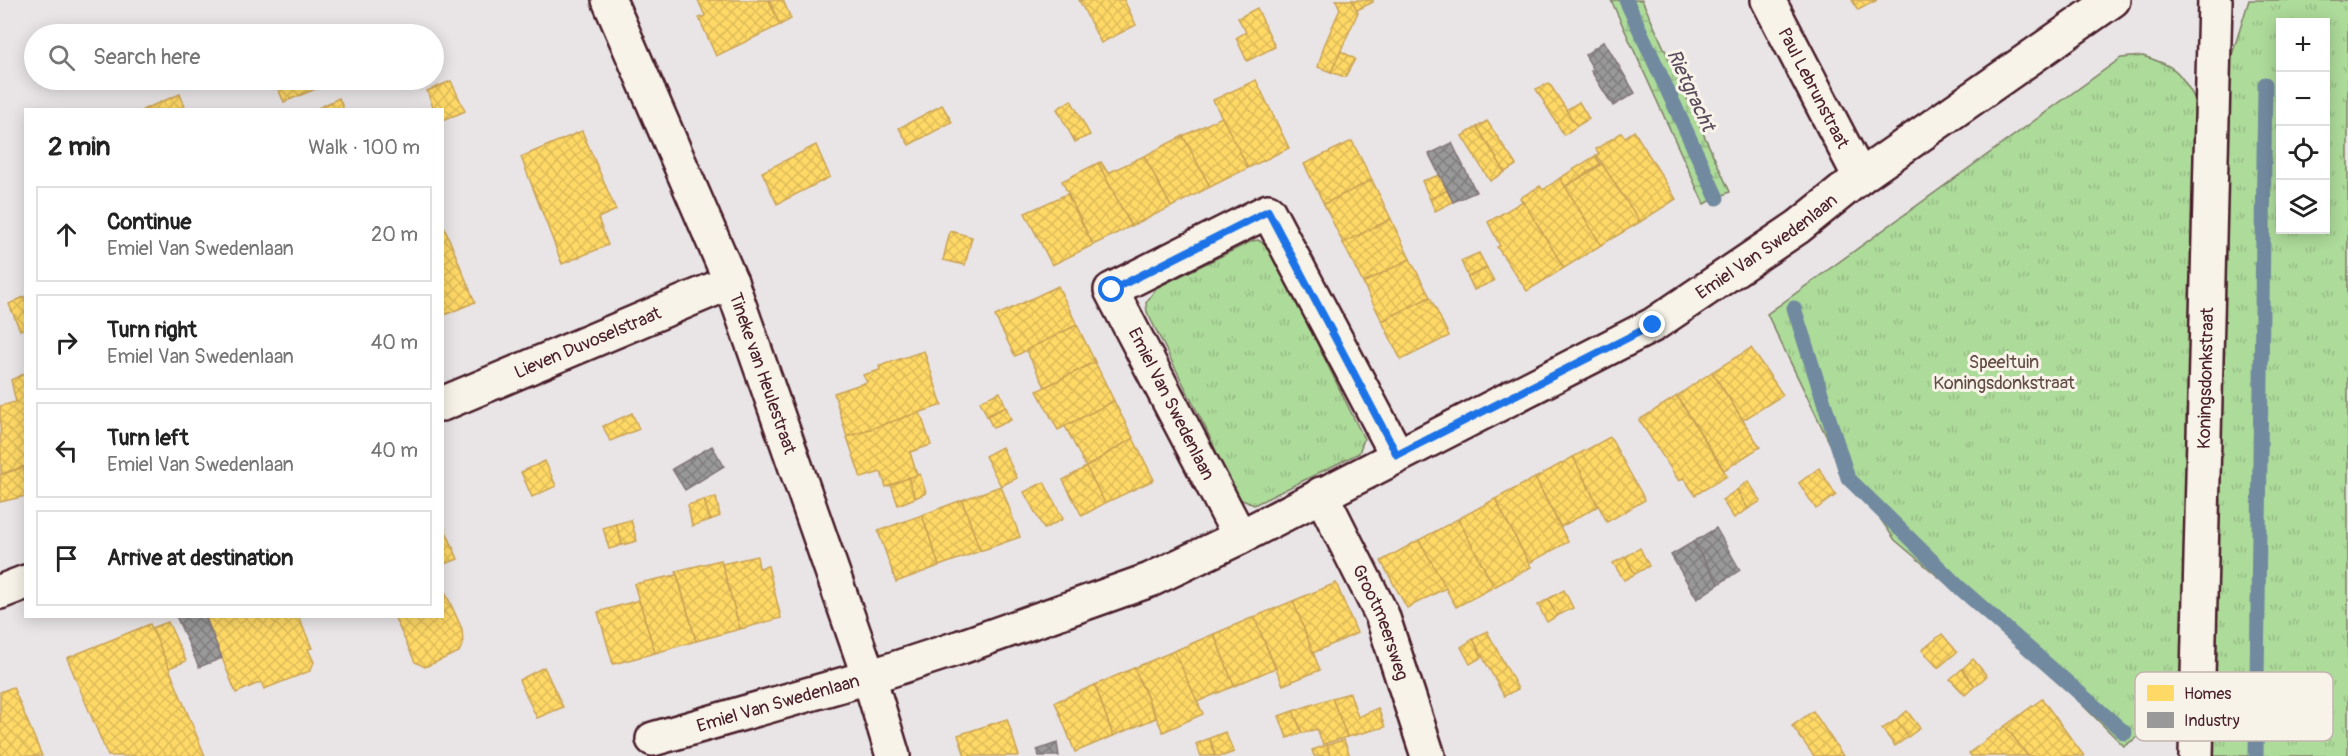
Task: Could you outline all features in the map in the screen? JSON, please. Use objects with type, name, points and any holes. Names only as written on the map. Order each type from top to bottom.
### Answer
[{"type":"street","name":"Tineke van Heulestraat","points":[[609,0],[731,282],[869,677],[893,756]]},
{"type":"street","name":"Paul Lebrunstraat","points":[[1768,0],[1860,177]]},
{"type":"street","name":"Emiel Van Swedenlaan","points":[[653,739],[869,677],[961,647],[1150,580],[1240,537],[1653,325],[1798,227],[1860,177],[2113,0]]},
{"type":"street","name":"Koningsdonkstraat","points":[[2198,672],[2215,0]]},
{"type":"street","name":"Emiel Van Swedenlaan","points":[[1240,537],[1112,290],[1268,211],[1397,455]]},
{"type":"street","name":"Lieven Duvoselstraat","points":[[444,403],[731,282]]},
{"type":"street","name":"Grootmeersweg","points":[[1321,494],[1382,615],[1428,756]]},
{"type":"street","points":[[0,592],[24,583]]},
{"type":"street","name":"Koningsdonkstraat","points":[[2196,741],[2196,756]]},
{"type":"green space","points":[[1611,0],[1642,0],[1730,192],[1704,204]]},
{"type":"green space","points":[[2249,0],[2348,0],[2348,756],[2213,756],[2213,741],[2333,741],[2333,672],[2215,672],[2230,61]]},
{"type":"green space","name":"Speeltuin Koningsdonkstraat","points":[[2143,56],[2169,66],[2185,81],[2195,99],[2184,672],[2135,672],[2135,739],[2124,746],[2040,663],[1895,540],[1835,454],[1767,314],[2121,58]]},
{"type":"green space","points":[[1258,240],[1270,247],[1364,439],[1359,453],[1254,505],[1237,498],[1206,429],[1147,312],[1146,303],[1156,288]]},
{"type":"building: Homes","points":[[698,0],[769,0],[780,25],[716,56],[699,18],[705,16]]},
{"type":"building: Homes","points":[[769,0],[783,0],[791,19],[780,25]]},
{"type":"building: Homes","points":[[1079,0],[1124,0],[1136,25],[1101,43]]},
{"type":"building: Homes","points":[[1336,0],[1352,0],[1358,12],[1331,72],[1318,67],[1324,46],[1340,9]]},
{"type":"building: Homes","points":[[1352,0],[1373,0],[1373,2],[1357,10]]},
{"type":"building: Homes","points":[[1852,0],[1877,0],[1858,10]]},
{"type":"building: Homes","points":[[1257,8],[1275,47],[1247,61],[1236,38],[1246,32],[1238,18]]},
{"type":"building: Homes","points":[[1341,51],[1355,59],[1345,77],[1331,72]]},
{"type":"building: Homes","points":[[1256,80],[1289,148],[1248,168],[1213,100]]},
{"type":"building: Homes","points":[[451,81],[465,111],[444,120],[444,108],[433,108],[427,91],[444,90],[444,84]]},
{"type":"building: Homes","points":[[1549,83],[1577,126],[1564,135],[1536,89]]},
{"type":"building: Homes","points":[[279,90],[313,90],[284,102]]},
{"type":"building: Homes","points":[[180,94],[185,108],[147,108]]},
{"type":"building: Homes","points":[[339,98],[343,108],[318,108]]},
{"type":"building: Homes","points":[[1071,100],[1090,135],[1075,142],[1057,109]]},
{"type":"building: Homes","points":[[1579,102],[1589,119],[1577,126],[1566,110]]},
{"type":"building: Homes","points":[[942,105],[952,122],[909,145],[899,128]]},
{"type":"building: Homes","points":[[1222,117],[1248,168],[1210,187],[1183,136]]},
{"type":"building: Homes","points":[[1487,121],[1516,165],[1505,172],[1477,127]]},
{"type":"building: Homes","points":[[1477,127],[1505,172],[1490,181],[1462,136]]},
{"type":"building: Homes","points":[[582,131],[616,210],[598,218],[608,245],[562,264],[521,157]]},
{"type":"building: Homes","points":[[1634,131],[1676,199],[1640,222],[1596,155],[1599,154],[1596,149],[1621,133],[1625,137]]},
{"type":"building: Homes","points":[[1183,136],[1210,187],[1171,207],[1144,156]]},
{"type":"building: Homes","points":[[1352,141],[1372,180],[1324,204],[1304,164]]},
{"type":"building: Homes","points":[[816,145],[830,177],[777,204],[762,172]]},
{"type":"building: Homes","points":[[1144,156],[1171,207],[1131,226],[1098,163],[1101,162],[1108,173]]},
{"type":"building: Homes","points":[[1595,156],[1600,164],[1565,187],[1560,178]]},
{"type":"building: Homes","points":[[1098,163],[1131,226],[1093,245],[1062,181]]},
{"type":"building: Homes","points":[[1602,164],[1640,222],[1601,245],[1565,187]]},
{"type":"building: Homes","points":[[1440,175],[1448,190],[1430,199],[1422,181]]},
{"type":"building: Homes","points":[[1560,178],[1601,245],[1564,268],[1520,198],[1540,186],[1543,190]]},
{"type":"building: Homes","points":[[1372,180],[1391,219],[1343,243],[1324,204]]},
{"type":"building: Homes","points":[[1448,190],[1453,202],[1435,211],[1430,199]]},
{"type":"building: Homes","points":[[1067,194],[1093,245],[1052,265],[1025,213]]},
{"type":"building: Homes","points":[[1523,201],[1564,268],[1527,291],[1497,247],[1500,246],[1488,222]]},
{"type":"building: Homes","points":[[1391,219],[1410,259],[1363,283],[1343,243]]},
{"type":"building: Homes","points":[[444,227],[475,302],[444,315]]},
{"type":"building: Homes","points":[[950,231],[972,237],[965,265],[943,260]]},
{"type":"building: Homes","points":[[1479,253],[1487,268],[1468,277],[1461,261]]},
{"type":"building: Homes","points":[[1410,259],[1430,297],[1382,321],[1363,283]]},
{"type":"building: Homes","points":[[1487,268],[1494,281],[1474,290],[1468,277]]},
{"type":"building: Homes","points":[[1058,286],[1077,325],[1015,356],[995,316]]},
{"type":"building: Homes","points":[[24,297],[24,329],[20,330],[9,304]]},
{"type":"building: Homes","points":[[1430,297],[1449,336],[1401,360],[1382,321]]},
{"type":"building: Homes","points":[[1077,325],[1095,362],[1045,387],[1026,350]]},
{"type":"building: Homes","points":[[1751,348],[1783,395],[1743,420],[1712,372]]},
{"type":"building: Homes","points":[[924,351],[942,405],[847,437],[834,393],[867,382],[863,375],[880,370],[879,366]]},
{"type":"building: Homes","points":[[1095,362],[1114,401],[1058,430],[1037,391]]},
{"type":"building: Homes","points":[[1712,372],[1760,447],[1724,470],[1677,396]]},
{"type":"building: Homes","points":[[24,374],[24,467],[1,474],[0,406],[16,402],[11,380]]},
{"type":"building: Homes","points":[[1000,392],[1006,407],[987,416],[980,401]]},
{"type":"building: Homes","points":[[1677,396],[1727,476],[1695,495],[1684,478],[1679,481],[1639,420]]},
{"type":"building: Homes","points":[[1114,401],[1133,438],[1086,467],[1065,426]]},
{"type":"building: Homes","points":[[1006,407],[1011,420],[993,428],[987,416]]},
{"type":"building: Homes","points":[[920,412],[931,445],[910,452],[917,475],[886,487],[881,472],[861,478],[847,437]]},
{"type":"building: Homes","points":[[632,413],[639,429],[610,441],[603,426]]},
{"type":"building: Homes","points":[[1610,437],[1645,500],[1607,522],[1573,457]]},
{"type":"building: Homes","points":[[1133,438],[1154,480],[1105,503],[1086,467]]},
{"type":"building: Homes","points":[[1002,447],[1017,478],[1001,486],[985,456]]},
{"type":"building: Homes","points":[[1573,457],[1598,506],[1561,527],[1535,478]]},
{"type":"building: Homes","points":[[545,461],[556,486],[532,497],[521,472]]},
{"type":"building: Homes","points":[[24,467],[24,496],[0,502],[0,475]]},
{"type":"building: Homes","points":[[1086,467],[1105,503],[1082,516],[1063,480]]},
{"type":"building: Homes","points":[[1819,468],[1836,495],[1816,509],[1799,483]]},
{"type":"building: Homes","points":[[920,474],[926,493],[915,498],[908,478]]},
{"type":"building: Homes","points":[[908,478],[915,498],[898,505],[891,485]]},
{"type":"building: Homes","points":[[1535,478],[1568,542],[1529,563],[1495,499]]},
{"type":"building: Homes","points":[[1748,481],[1761,501],[1748,509],[1737,490]]},
{"type":"building: Homes","points":[[1044,482],[1063,519],[1044,529],[1024,492]]},
{"type":"building: Homes","points":[[1001,486],[1020,537],[980,551],[962,500]]},
{"type":"building: Homes","points":[[1737,490],[1748,509],[1734,518],[1722,500]]},
{"type":"building: Homes","points":[[716,497],[720,516],[710,520],[704,500]]},
{"type":"building: Homes","points":[[1495,499],[1531,567],[1494,587],[1458,519]]},
{"type":"building: Homes","points":[[704,500],[710,520],[692,526],[688,505]]},
{"type":"building: Homes","points":[[962,500],[980,551],[939,566],[922,515]]},
{"type":"building: Homes","points":[[922,515],[939,566],[896,582],[878,531]]},
{"type":"building: Homes","points":[[1458,519],[1494,587],[1456,607],[1419,540]]},
{"type":"building: Homes","points":[[631,520],[637,541],[622,545],[616,524]]},
{"type":"building: Homes","points":[[616,524],[622,545],[609,549],[603,528]]},
{"type":"building: Homes","points":[[444,527],[458,559],[444,564]]},
{"type":"building: Homes","points":[[1419,540],[1446,588],[1407,608],[1381,561]]},
{"type":"building: Homes","points":[[1640,548],[1649,566],[1635,574],[1625,557]]},
{"type":"building: Homes","points":[[757,556],[759,568],[768,566],[781,618],[740,629],[722,564]]},
{"type":"building: Homes","points":[[1625,557],[1635,574],[1624,580],[1613,563]]},
{"type":"building: Homes","points":[[721,560],[740,629],[696,641],[676,571]]},
{"type":"building: Homes","points":[[677,575],[696,641],[655,653],[634,584]]},
{"type":"building: Homes","points":[[1336,583],[1357,633],[1313,653],[1293,601]]},
{"type":"building: Homes","points":[[444,589],[462,629],[463,643],[459,652],[425,667],[415,662],[395,618],[444,618]]},
{"type":"building: Homes","points":[[1564,590],[1573,608],[1557,616],[1548,599]]},
{"type":"building: Homes","points":[[1548,599],[1557,616],[1547,622],[1538,605]]},
{"type":"building: Homes","points":[[639,600],[655,653],[613,664],[598,612]]},
{"type":"building: Homes","points":[[1293,601],[1320,670],[1283,685],[1254,617]]},
{"type":"building: Homes","points":[[1254,617],[1275,668],[1234,686],[1214,634]]},
{"type":"building: Homes","points":[[206,618],[299,618],[312,648],[308,649],[314,662],[310,671],[264,689],[261,682],[236,693]]},
{"type":"building: Homes","points":[[168,622],[186,661],[169,668],[152,628]]},
{"type":"building: Homes","points":[[150,624],[205,756],[108,756],[67,658]]},
{"type":"building: Homes","points":[[1487,631],[1518,689],[1504,696],[1473,639]]},
{"type":"building: Homes","points":[[1214,634],[1234,686],[1197,702],[1174,651]]},
{"type":"building: Homes","points":[[1942,634],[1957,652],[1938,668],[1922,650]]},
{"type":"building: Homes","points":[[1473,639],[1482,657],[1470,664],[1461,647]]},
{"type":"building: Homes","points":[[1174,651],[1203,714],[1163,732],[1134,668]]},
{"type":"building: Homes","points":[[1973,659],[1987,676],[1975,686],[1962,669]]},
{"type":"building: Homes","points":[[544,667],[563,707],[537,718],[519,680]]},
{"type":"building: Homes","points":[[1134,668],[1156,718],[1113,736],[1095,685]]},
{"type":"building: Homes","points":[[1962,669],[1975,686],[1965,695],[1950,679]]},
{"type":"building: Homes","points":[[1095,685],[1113,736],[1075,752],[1055,702]]},
{"type":"building: Homes","points":[[13,687],[42,756],[0,756],[0,692]]},
{"type":"building: Homes","points":[[1350,693],[1358,717],[1378,708],[1385,727],[1347,737],[1332,698]]},
{"type":"building: Homes","points":[[1332,698],[1347,737],[1323,744],[1317,729],[1302,733],[1293,711]]},
{"type":"building: Homes","points":[[2042,699],[2084,756],[2028,756],[2005,726]]},
{"type":"building: Homes","points":[[1293,711],[1302,733],[1287,738],[1279,716]]},
{"type":"building: Homes","points":[[1813,711],[1843,756],[1814,756],[1792,726]]},
{"type":"building: Homes","points":[[1907,711],[1920,728],[1908,737],[1896,720]]},
{"type":"building: Homes","points":[[1007,719],[1019,756],[965,756],[958,735]]},
{"type":"building: Homes","points":[[1896,720],[1908,737],[1895,746],[1882,729]]},
{"type":"building: Homes","points":[[2005,726],[2028,756],[1971,756],[1969,753]]},
{"type":"building: Homes","points":[[1225,732],[1234,752],[1215,756],[1210,738]]},
{"type":"building: Homes","points":[[1210,738],[1215,756],[1201,756],[1196,744]]},
{"type":"building: Homes","points":[[1344,740],[1350,756],[1330,756],[1327,745]]},
{"type":"building: Homes","points":[[1327,745],[1330,756],[1314,756],[1312,750]]},
{"type":"building: Industry","points":[[1604,41],[1635,93],[1613,106],[1591,71],[1594,70],[1585,55]]},
{"type":"building: Industry","points":[[1452,143],[1476,192],[1453,202],[1429,154]]},
{"type":"building: Industry","points":[[712,446],[724,466],[685,490],[672,469]]},
{"type":"building: Industry","points":[[1716,528],[1740,570],[1719,584],[1693,542]]},
{"type":"building: Industry","points":[[1693,542],[1719,584],[1697,599],[1671,555]]},
{"type":"building: Industry","points":[[177,618],[206,618],[222,658],[199,667]]},
{"type":"building: Industry","points":[[1057,743],[1059,756],[1039,756],[1037,750]]},
{"type":"waterway","name":"Rietgracht","points":[[1626,0],[1717,198]]},
{"type":"waterway","points":[[2257,672],[2265,84]]},
{"type":"waterway","points":[[1794,308],[1848,478],[1960,588],[2125,733]]},
{"type":"waterway","points":[[2256,741],[2256,756]]},
{"type":"route","points":[[1112,290],[1268,211],[1397,455],[1653,325]]}]
